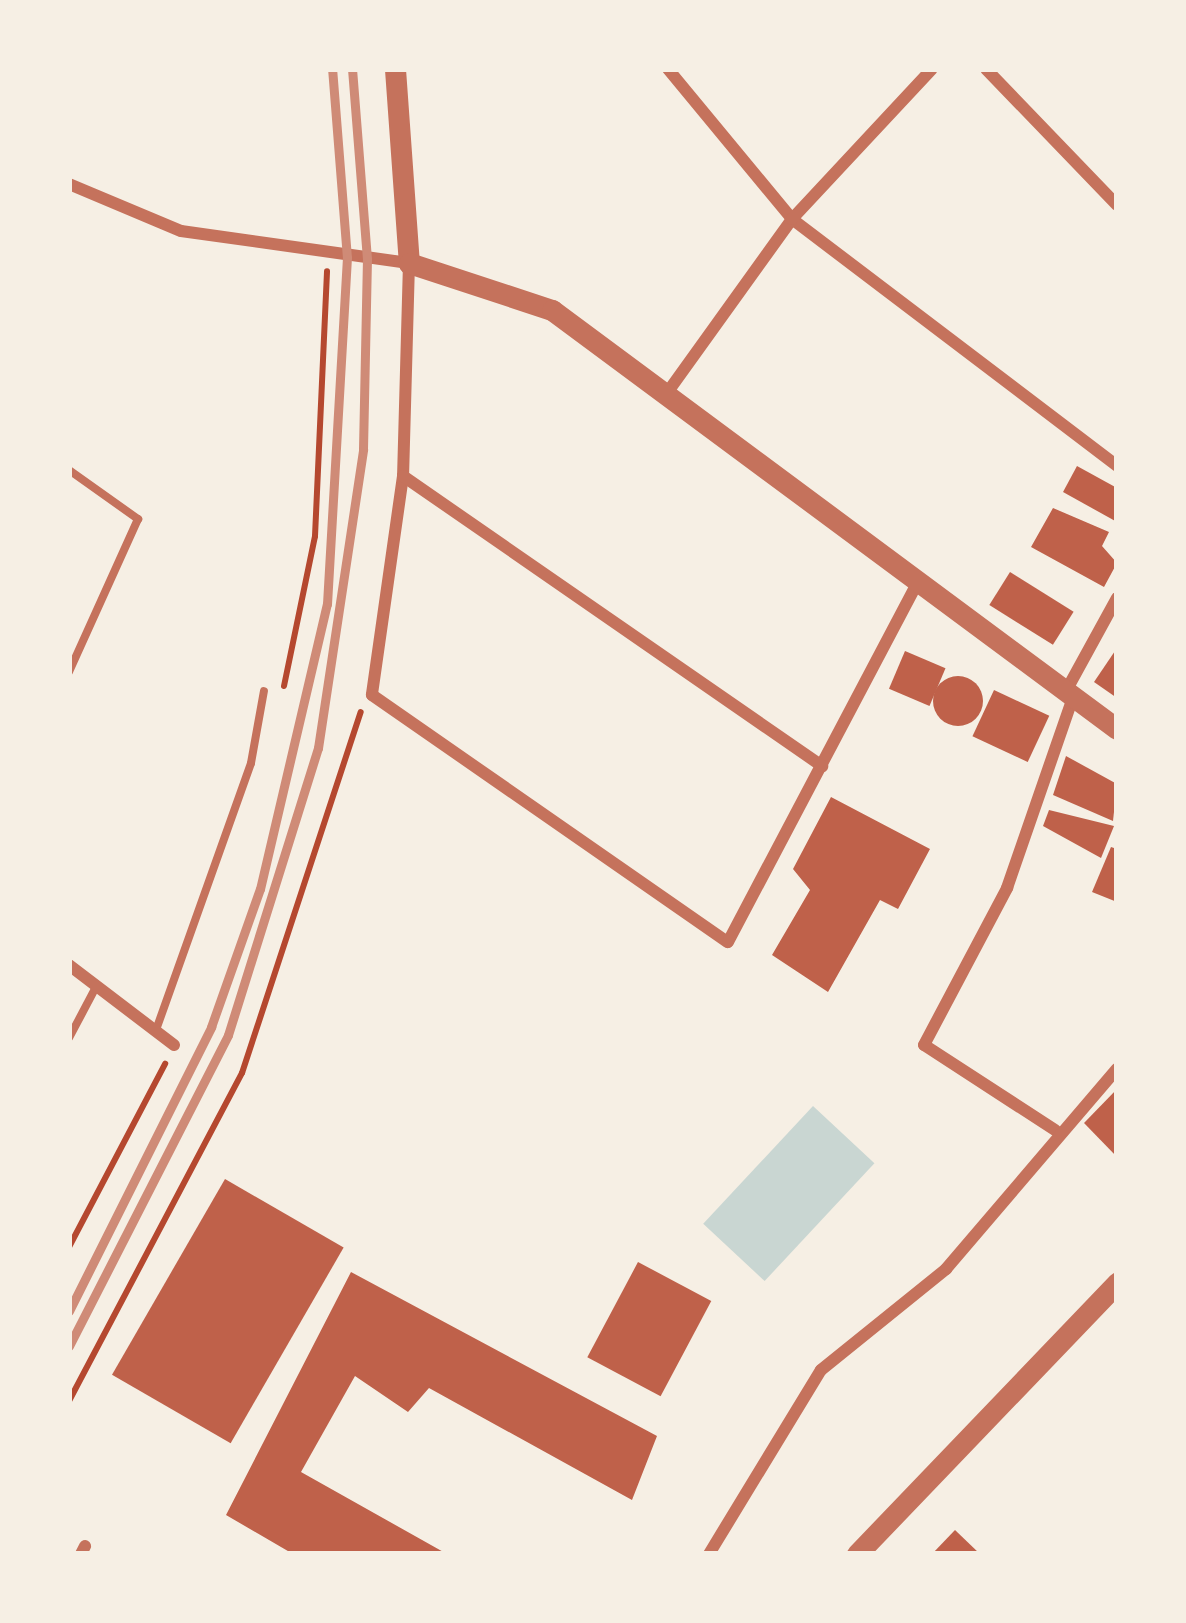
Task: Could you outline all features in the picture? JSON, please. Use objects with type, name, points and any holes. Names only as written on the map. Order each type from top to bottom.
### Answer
[{"type":"street","points":[[395,69],[409,263],[403,476],[372,695],[728,942],[918,581]]},
{"type":"street","points":[[668,69],[792,219],[1117,466]]},
{"type":"street","points":[[667,394],[792,219],[932,69]]},
{"type":"street","points":[[986,69],[1117,205]]},
{"type":"street","points":[[69,184],[181,231],[409,263],[528,296],[1117,729]]},
{"type":"street","points":[[403,476],[822,766]]},
{"type":"street","points":[[1054,1130],[924,1045],[1007,888],[1069,694],[1117,598]]},
{"type":"street","points":[[69,965],[174,1045]]},
{"type":"street","points":[[709,1554],[821,1370],[946,1269],[1054,1130],[1117,1069]]},
{"type":"street","points":[[857,1554],[1117,1283]]},
{"type":"lane","points":[[69,470],[138,519],[69,672]]},
{"type":"lane","points":[[156,1030],[244,784],[264,691]]},
{"type":"lane","points":[[69,1038],[96,985]]},
{"type":"path","points":[[69,1401],[242,1073],[372,695]]},
{"type":"shaded area","points":[[813,1106],[874,1163],[765,1281],[703,1224]]},
{"type":"building","points":[[1077,466],[1117,488],[1117,522],[1063,492]]},
{"type":"building","points":[[1053,508],[1109,532],[1102,546],[1117,563],[1104,587],[1031,547]]},
{"type":"building","points":[[1010,572],[1074,612],[1053,645],[989,605]]},
{"type":"building","points":[[1117,648],[1117,698],[1094,682]]},
{"type":"building","points":[[905,651],[946,668],[929,706],[889,689]]},
{"type":"building","points":[[958,676],[975,684],[983,701],[975,718],[958,726],[941,718],[933,701],[941,684]]},
{"type":"building","points":[[994,690],[1049,716],[1028,762],[972,736]]},
{"type":"building","points":[[1066,756],[1117,784],[1113,821],[1053,795]]},
{"type":"building","points":[[831,797],[930,849],[898,909],[880,900],[828,992],[772,955],[810,890],[793,869]]},
{"type":"building","points":[[1049,810],[1114,826],[1101,858],[1043,826]]},
{"type":"building","points":[[1111,847],[1117,849],[1117,902],[1092,892]]},
{"type":"building","points":[[1117,1089],[1117,1157],[1084,1123]]},
{"type":"building","points":[[225,1179],[344,1248],[231,1443],[112,1375]]},
{"type":"building","points":[[638,1262],[711,1301],[661,1396],[587,1357]]},
{"type":"building","points":[[351,1272],[657,1436],[632,1500],[429,1388],[408,1412],[355,1376],[301,1472],[447,1554],[293,1554],[226,1515]]},
{"type":"building","points":[[955,1530],[980,1554],[932,1554]]},
{"type":"railway","points":[[69,1311],[211,1027],[260,889],[327,604],[347,258],[332,69]]},
{"type":"railway","points":[[69,1346],[228,1035],[318,748],[363,449],[367,259],[352,69]]}]
